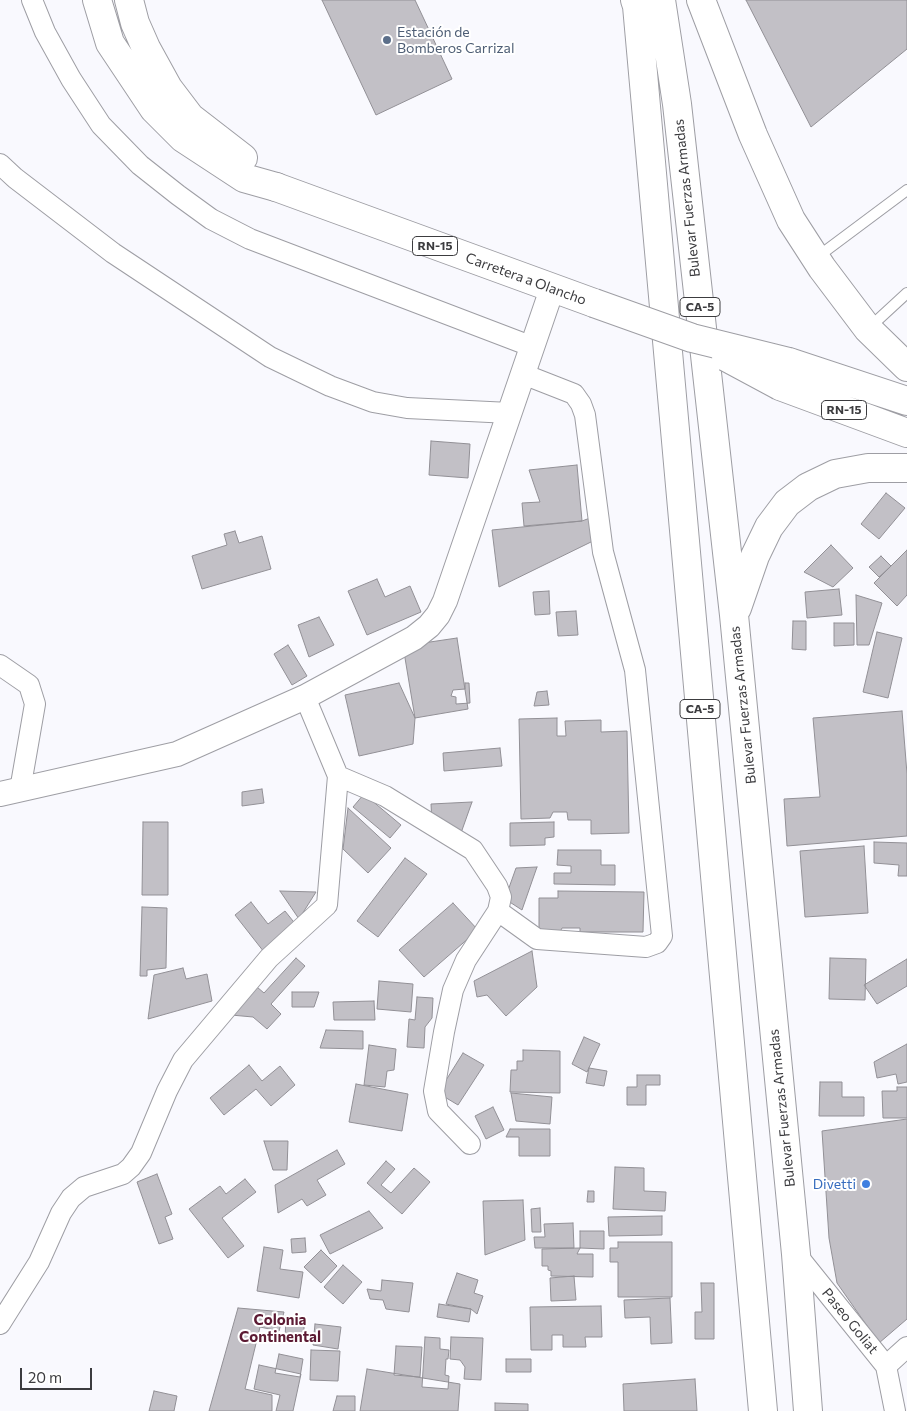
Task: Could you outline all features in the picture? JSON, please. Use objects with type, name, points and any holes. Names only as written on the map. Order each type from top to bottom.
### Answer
[{"type":"main road","name":"Carretera a Olancho","points":[[97,0],[110,43],[154,109],[183,138],[244,178],[276,187],[552,289],[692,338],[784,374],[907,433]]},
{"type":"main road","points":[[129,0],[146,48],[168,88],[190,117],[255,167],[276,187]]},
{"type":"main road","points":[[701,0],[753,135],[791,220],[815,258],[868,329],[907,367]]},
{"type":"main road","name":"Bulevar Fuerzas Armadas","points":[[641,2],[677,104],[734,615],[796,1254],[808,1411]]},
{"type":"main road","name":"Bulevar Fuerzas Armadas","points":[[641,2],[763,1411]]},
{"type":"main road","name":"Carretera a Olancho","points":[[784,374],[907,401]]},
{"type":"main road","points":[[734,615],[755,556],[769,527],[787,504],[808,487],[835,474],[868,468],[907,468]]},
{"type":"street","points":[[32,0],[46,32],[71,79],[101,125],[140,165],[178,196],[204,214],[250,239],[533,347]]},
{"type":"street","points":[[0,164],[15,178],[114,253],[270,357],[330,386],[373,402],[407,408],[510,413]]},
{"type":"street","points":[[0,665],[29,685],[35,704],[10,792],[177,754],[305,697],[414,638],[429,626],[438,615],[445,601],[552,289]]},
{"type":"street","points":[[498,911],[537,939],[646,947],[657,943],[662,936],[635,670],[603,552],[586,415],[574,394],[523,374]]},
{"type":"street","points":[[0,1324],[39,1262],[61,1212],[71,1198],[84,1187],[122,1174],[131,1167],[141,1152],[167,1091],[183,1060],[269,958],[327,905],[338,776],[305,697]]},
{"type":"street","points":[[338,776],[385,796],[473,850],[497,886],[501,897],[498,911],[466,960],[453,990],[434,1091],[438,1111],[470,1144]]},
{"type":"street","name":"Paseo Goliat","points":[[796,1254],[886,1366],[907,1347]]},
{"type":"street","points":[[886,1366],[895,1411]]},
{"type":"lane","points":[[815,258],[907,190]]},
{"type":"lane","points":[[868,329],[907,293]]},
{"type":"building","name":"Estación de Bomberos Carrizal","points":[[322,0],[415,0],[452,79],[376,115]]},
{"type":"building","points":[[746,0],[907,0],[907,49],[811,127]]},
{"type":"building","points":[[431,441],[470,444],[468,478],[429,475]]},
{"type":"building","points":[[577,465],[582,521],[524,526],[522,503],[540,502],[529,470]]},
{"type":"building","points":[[886,493],[905,508],[879,539],[861,524]]},
{"type":"building","points":[[590,518],[593,541],[499,587],[492,530],[582,521]]},
{"type":"building","points":[[235,531],[239,543],[262,536],[271,569],[202,589],[192,556],[227,545],[224,534]]},
{"type":"building","points":[[831,545],[853,568],[833,587],[804,572]]},
{"type":"building","points":[[907,550],[907,595],[897,606],[874,583]]},
{"type":"building","points":[[881,556],[891,566],[879,577],[869,567]]},
{"type":"building","points":[[377,579],[385,597],[410,586],[421,612],[367,635],[348,591]]},
{"type":"building","points":[[839,589],[842,615],[807,618],[805,592]]},
{"type":"building","points":[[549,591],[550,614],[535,615],[533,592]]},
{"type":"building","points":[[856,595],[882,603],[869,645],[857,645]]},
{"type":"building","points":[[576,611],[578,635],[558,636],[556,612]]},
{"type":"building","points":[[319,617],[334,645],[309,657],[298,625]]},
{"type":"building","points":[[793,621],[806,621],[806,650],[792,649]]},
{"type":"building","points":[[834,623],[854,623],[854,645],[834,646]]},
{"type":"building","points":[[877,632],[902,638],[888,698],[863,692]]},
{"type":"building","points":[[457,638],[468,709],[415,718],[403,646]]},
{"type":"building","points":[[288,645],[307,676],[292,685],[274,654]]},
{"type":"building","points":[[399,683],[415,718],[413,744],[359,756],[345,695]]},
{"type":"building","points":[[465,683],[469,683],[470,703],[456,704],[456,697],[451,696],[453,690],[465,689]]},
{"type":"building","points":[[547,691],[549,705],[534,706],[537,692]]},
{"type":"building","points":[[902,711],[907,774],[907,836],[787,846],[784,799],[820,797],[813,718]]},
{"type":"building","points":[[557,718],[557,736],[566,736],[565,721],[601,720],[601,732],[627,731],[629,833],[591,834],[591,820],[568,820],[567,812],[553,812],[550,818],[521,819],[519,719]]},
{"type":"building","points":[[500,748],[502,766],[444,771],[443,753]]},
{"type":"building","points":[[262,789],[264,803],[242,806],[242,792]]},
{"type":"building","points":[[364,794],[401,825],[390,838],[353,807]]},
{"type":"building","points":[[472,802],[461,833],[432,823],[431,804]]},
{"type":"building","points":[[348,808],[391,848],[368,873],[343,849]]},
{"type":"building","points":[[143,822],[168,822],[168,895],[142,895]]},
{"type":"building","points":[[554,822],[554,837],[545,838],[545,845],[510,846],[510,823]]},
{"type":"building","points":[[874,842],[907,843],[907,876],[898,876],[899,865],[874,863]]},
{"type":"building","points":[[864,846],[868,913],[805,917],[800,851]]},
{"type":"building","points":[[558,850],[601,850],[601,865],[615,865],[615,885],[554,884],[554,873],[571,873],[571,866],[557,865]]},
{"type":"building","points":[[405,858],[427,874],[378,937],[357,921]]},
{"type":"building","points":[[537,867],[522,910],[505,899],[516,868]]},
{"type":"building","points":[[280,891],[316,892],[299,919]]},
{"type":"building","points":[[558,891],[644,892],[643,932],[580,932],[580,928],[562,928],[560,932],[539,931],[539,898],[558,898]]},
{"type":"building","points":[[251,902],[268,924],[285,911],[297,926],[264,952],[235,915]]},
{"type":"building","points":[[453,903],[478,930],[424,977],[399,950]]},
{"type":"building","points":[[142,907],[167,908],[166,968],[147,970],[147,976],[140,976]]},
{"type":"building","points":[[532,951],[537,987],[506,1016],[487,995],[477,997],[474,981]]},
{"type":"building","points":[[296,958],[305,966],[271,1004],[281,1014],[267,1029],[253,1017],[231,1015],[257,987],[264,993]]},
{"type":"building","points":[[830,958],[866,959],[865,1000],[829,999]]},
{"type":"building","points":[[907,959],[907,986],[877,1004],[864,985]]},
{"type":"building","points":[[183,968],[186,979],[207,974],[212,1001],[148,1019],[154,975]]},
{"type":"building","points":[[379,981],[413,984],[411,1012],[377,1009]]},
{"type":"building","points":[[292,992],[319,992],[314,1007],[292,1007]]},
{"type":"building","points":[[417,997],[433,998],[432,1018],[425,1027],[424,1048],[407,1047],[409,1019],[415,1020]]},
{"type":"building","points":[[374,1001],[375,1020],[334,1020],[333,1002]]},
{"type":"building","points":[[326,1030],[363,1031],[363,1049],[320,1048]]},
{"type":"building","points":[[584,1037],[600,1044],[587,1072],[572,1064]]},
{"type":"building","points":[[907,1044],[907,1082],[898,1084],[896,1074],[877,1078],[874,1062]]},
{"type":"building","points":[[369,1045],[396,1049],[394,1070],[387,1071],[385,1087],[364,1085]]},
{"type":"building","points":[[523,1050],[560,1051],[560,1093],[510,1092],[511,1070],[517,1070],[517,1061],[523,1061]]},
{"type":"building","points":[[463,1053],[484,1065],[458,1105],[438,1093]]},
{"type":"building","points":[[249,1065],[262,1081],[280,1066],[295,1085],[271,1106],[256,1089],[224,1115],[210,1098]]},
{"type":"building","points":[[589,1068],[607,1071],[604,1086],[586,1083]]},
{"type":"building","points":[[637,1075],[660,1075],[660,1085],[646,1085],[646,1105],[627,1105],[627,1087],[637,1087]]},
{"type":"building","points":[[820,1082],[842,1082],[842,1097],[864,1097],[864,1116],[819,1116]]},
{"type":"building","points":[[356,1084],[408,1094],[402,1131],[349,1122]]},
{"type":"building","points":[[897,1087],[907,1087],[907,1118],[883,1118],[882,1091],[897,1091]]},
{"type":"building","points":[[511,1093],[552,1097],[550,1124],[516,1121]]},
{"type":"building","points":[[493,1107],[504,1130],[486,1139],[475,1116]]},
{"type":"building","name":"Divetti","points":[[907,1119],[907,1319],[879,1343],[837,1283],[829,1238],[822,1131]]},
{"type":"building","points":[[510,1129],[550,1129],[550,1156],[519,1156],[519,1137],[506,1137]]},
{"type":"building","points":[[264,1141],[288,1141],[287,1170],[273,1170]]},
{"type":"building","points":[[337,1150],[345,1164],[317,1180],[326,1195],[307,1206],[302,1199],[278,1213],[275,1185]]},
{"type":"building","points":[[386,1161],[395,1169],[381,1185],[391,1193],[414,1168],[430,1182],[402,1214],[367,1183]]},
{"type":"building","points":[[615,1167],[644,1168],[644,1191],[666,1192],[665,1211],[613,1209]]},
{"type":"building","points":[[157,1174],[172,1214],[165,1217],[173,1239],[159,1244],[137,1182]]},
{"type":"building","points":[[245,1179],[256,1192],[222,1218],[244,1246],[228,1258],[189,1209],[220,1186],[226,1194]]},
{"type":"building","points":[[588,1191],[594,1191],[594,1202],[587,1202]]},
{"type":"building","points":[[523,1200],[525,1240],[485,1255],[483,1201]]},
{"type":"building","points":[[540,1208],[541,1232],[532,1232],[531,1209]]},
{"type":"building","points":[[369,1211],[383,1228],[330,1254],[320,1235]]},
{"type":"building","points":[[662,1216],[662,1235],[609,1236],[608,1217]]},
{"type":"building","points":[[573,1223],[574,1248],[535,1248],[534,1237],[545,1237],[544,1224]]},
{"type":"building","points":[[580,1231],[604,1231],[604,1249],[580,1248]]},
{"type":"building","points":[[305,1238],[306,1252],[292,1253],[291,1239]]},
{"type":"building","points":[[618,1242],[672,1242],[672,1297],[618,1297],[618,1262],[610,1262],[610,1248],[618,1248]]},
{"type":"building","points":[[264,1247],[283,1250],[280,1269],[303,1272],[299,1298],[257,1291]]},
{"type":"building","points":[[580,1248],[577,1254],[593,1254],[593,1277],[551,1276],[548,1266],[542,1266],[542,1249]]},
{"type":"building","points":[[321,1250],[337,1266],[321,1283],[304,1267]]},
{"type":"building","points":[[343,1265],[362,1282],[343,1304],[324,1287]]},
{"type":"building","points":[[457,1273],[478,1280],[474,1293],[483,1296],[477,1314],[471,1309],[446,1304]]},
{"type":"building","points":[[574,1276],[576,1300],[551,1301],[550,1278]]},
{"type":"building","points":[[382,1280],[413,1283],[409,1312],[386,1309],[383,1300],[370,1299],[367,1289],[381,1291]]},
{"type":"building","points":[[701,1283],[714,1283],[714,1339],[695,1339],[695,1312],[702,1312]]},
{"type":"building","points":[[670,1298],[672,1343],[651,1344],[650,1317],[625,1318],[624,1300]]},
{"type":"building","points":[[439,1304],[471,1309],[469,1322],[437,1317]]},
{"type":"building","points":[[601,1306],[602,1337],[585,1337],[586,1347],[563,1347],[563,1335],[552,1335],[552,1350],[531,1350],[530,1307]]},
{"type":"building","points":[[238,1308],[284,1312],[279,1331],[260,1327],[245,1389],[272,1395],[272,1411],[209,1411]]},
{"type":"building","points":[[286,1316],[304,1317],[304,1340],[285,1340]]},
{"type":"building","points":[[315,1324],[341,1327],[338,1349],[313,1345]]},
{"type":"building","points":[[425,1337],[440,1338],[440,1349],[449,1350],[448,1359],[446,1359],[445,1375],[449,1376],[448,1389],[422,1387]]},
{"type":"building","points":[[451,1337],[483,1338],[481,1380],[464,1379],[465,1367],[460,1360],[450,1359]]},
{"type":"building","points":[[396,1346],[422,1347],[420,1377],[394,1375]]},
{"type":"building","points":[[311,1350],[340,1351],[338,1381],[310,1380]]},
{"type":"building","points":[[279,1354],[303,1359],[300,1377],[275,1373]]},
{"type":"building","points":[[506,1359],[531,1359],[531,1372],[506,1372]]},
{"type":"building","points":[[259,1365],[301,1374],[293,1411],[276,1411],[280,1395],[254,1389]]},
{"type":"building","points":[[367,1369],[460,1384],[458,1411],[360,1411]]},
{"type":"building","points":[[695,1379],[697,1411],[624,1411],[623,1384]]},
{"type":"building","points":[[154,1391],[177,1396],[174,1411],[149,1411]]},
{"type":"building","points":[[337,1396],[355,1396],[355,1411],[333,1411]]},
{"type":"building","points":[[495,1403],[528,1404],[528,1411],[495,1411]]},
{"type":"place","name":"Estación de Bomberos Carrizal","points":[[387,40]]},
{"type":"place","name":"Divetti","points":[[866,1184]]},
{"type":"district","name":"Colonia Continental","points":[[280,1328]]}]
